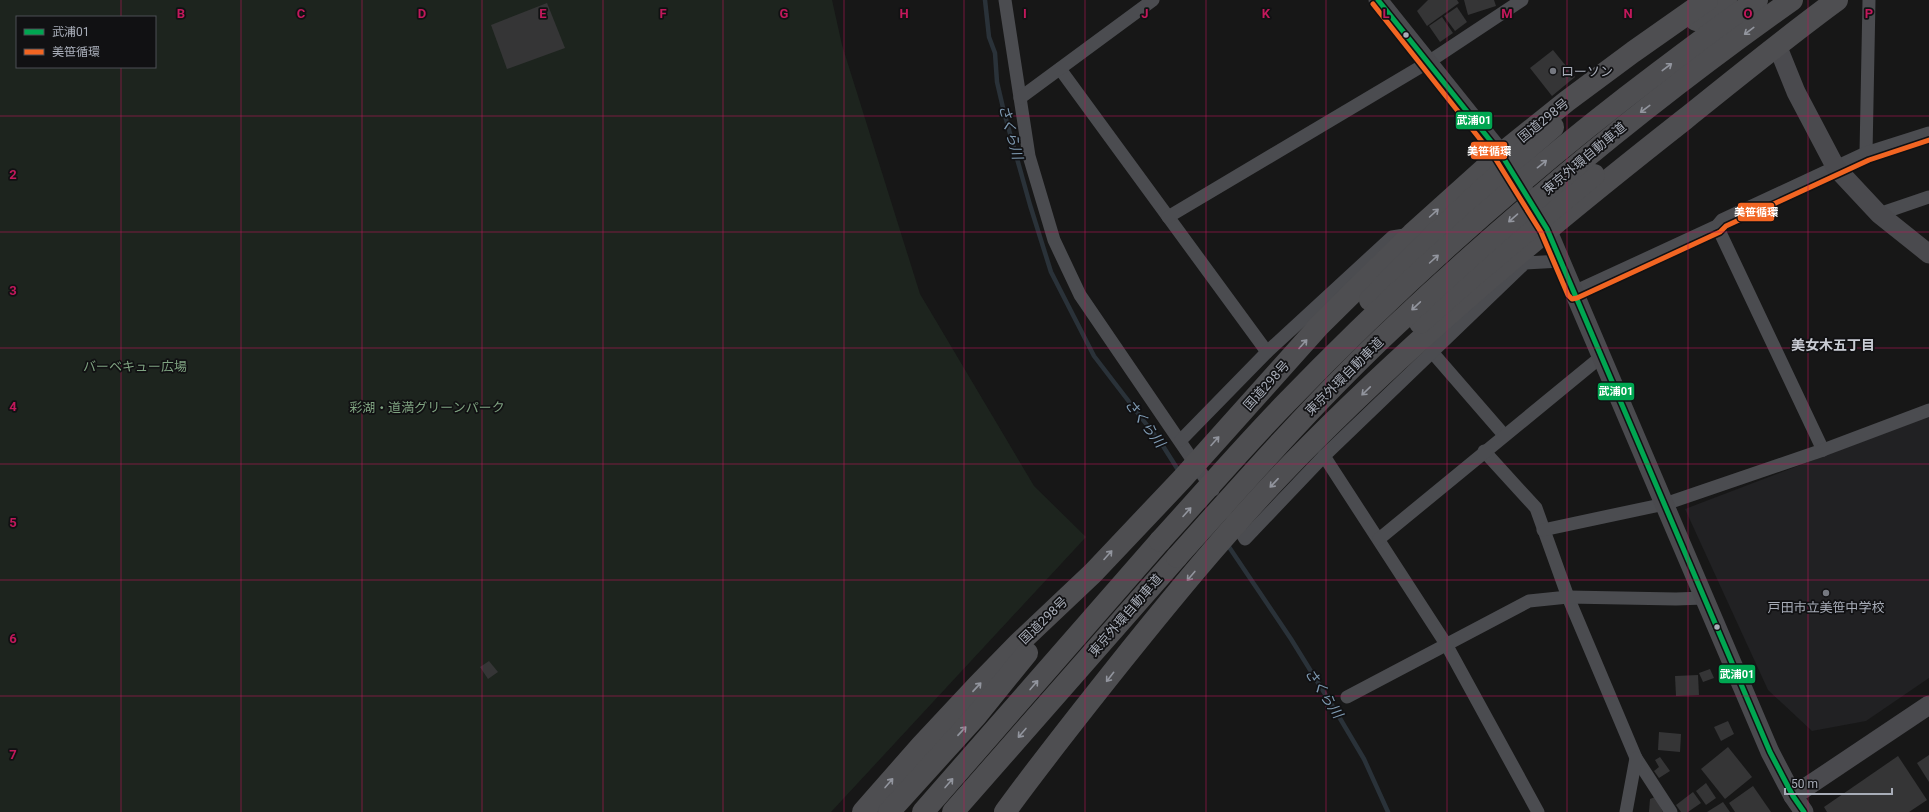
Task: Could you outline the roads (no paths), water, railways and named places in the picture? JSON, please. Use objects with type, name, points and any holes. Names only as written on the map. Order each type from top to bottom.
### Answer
[{"type":"highway","name":"国道298号","points":[[863,812],[921,746],[978,685],[1019,643],[1093,573],[1189,471],[1319,326],[1412,234],[1501,154],[1627,56],[1706,0]]},
{"type":"highway","points":[[1284,405],[1323,353],[1363,308],[1408,260],[1478,193],[1559,122],[1622,74],[1726,0]]},
{"type":"highway","name":"東京外環自動車道","points":[[923,812],[1160,541],[1284,405],[1374,314],[1523,180],[1630,94],[1757,0]]},
{"type":"highway","name":"東京外環自動車道","points":[[953,812],[1176,557],[1266,458],[1394,327],[1501,229],[1579,161],[1638,114],[1792,0]]},
{"type":"highway","points":[[1266,458],[1322,411],[1472,277],[1564,200],[1707,86],[1821,0]]},
{"type":"highway","points":[[1006,812],[1041,764],[1160,613],[1226,536],[1307,448],[1386,371],[1547,229],[1777,45],[1837,0]]},
{"type":"highway","points":[[889,812],[976,716],[1093,573]]},
{"type":"highway","points":[[996,812],[1041,764]]},
{"type":"street","points":[[1005,0],[1029,156],[1054,240],[1080,295],[1181,440],[1189,471],[1226,536],[1246,539],[1324,456],[1525,263],[1561,261]]},
{"type":"street","points":[[1020,98],[1153,0]]},
{"type":"street","points":[[1378,0],[1501,154],[1547,229],[1770,752],[1804,812]]},
{"type":"street","points":[[1168,217],[1427,63],[1508,4],[1522,0]]},
{"type":"street","points":[[1866,153],[1869,0]]},
{"type":"street","points":[[1777,45],[1796,92],[1836,168],[1879,214],[1929,254]]},
{"type":"street","points":[[1060,69],[1267,352]]},
{"type":"street","points":[[1574,292],[1717,226],[1722,220],[1866,153],[1929,133]]},
{"type":"street","points":[[1879,214],[1929,197]]},
{"type":"street","points":[[1717,226],[1823,450]]},
{"type":"street","points":[[1181,440],[1267,352],[1392,237],[1412,234]]},
{"type":"street","points":[[1432,352],[1504,435]]},
{"type":"street","points":[[1379,539],[1484,451],[1602,356]]},
{"type":"street","points":[[1543,530],[1665,504],[1823,450],[1929,410]]},
{"type":"street","points":[[1484,451],[1536,508],[1568,596],[1636,758],[1671,812]]},
{"type":"street","points":[[1324,456],[1446,644],[1538,812]]},
{"type":"street","points":[[1347,697],[1529,601],[1568,596],[1676,599],[1704,598]]},
{"type":"street","points":[[1794,796],[1929,705]]},
{"type":"street","points":[[1626,812],[1636,758]]},
{"type":"waterway","name":"さくら川","points":[[985,0],[989,37],[995,53],[997,82],[1004,112],[1030,205],[1051,272],[1094,356],[1163,446],[1180,473]]},
{"type":"waterway","name":"さくら川","points":[[1227,544],[1291,639],[1338,715],[1364,759],[1388,812]]},
{"type":"place","name":"ローソン","points":[[1553,71]]},
{"type":"place","name":"戸田市立美笹中学校","points":[[1826,593]]},
{"type":"district","name":"美女木五丁目","points":[[1833,345]]},
{"type":"park label","name":"バーベキュー広場","points":[[135,366]]},
{"type":"park label","name":"彩湖・道満グリーンパーク","points":[[427,407]]}]
